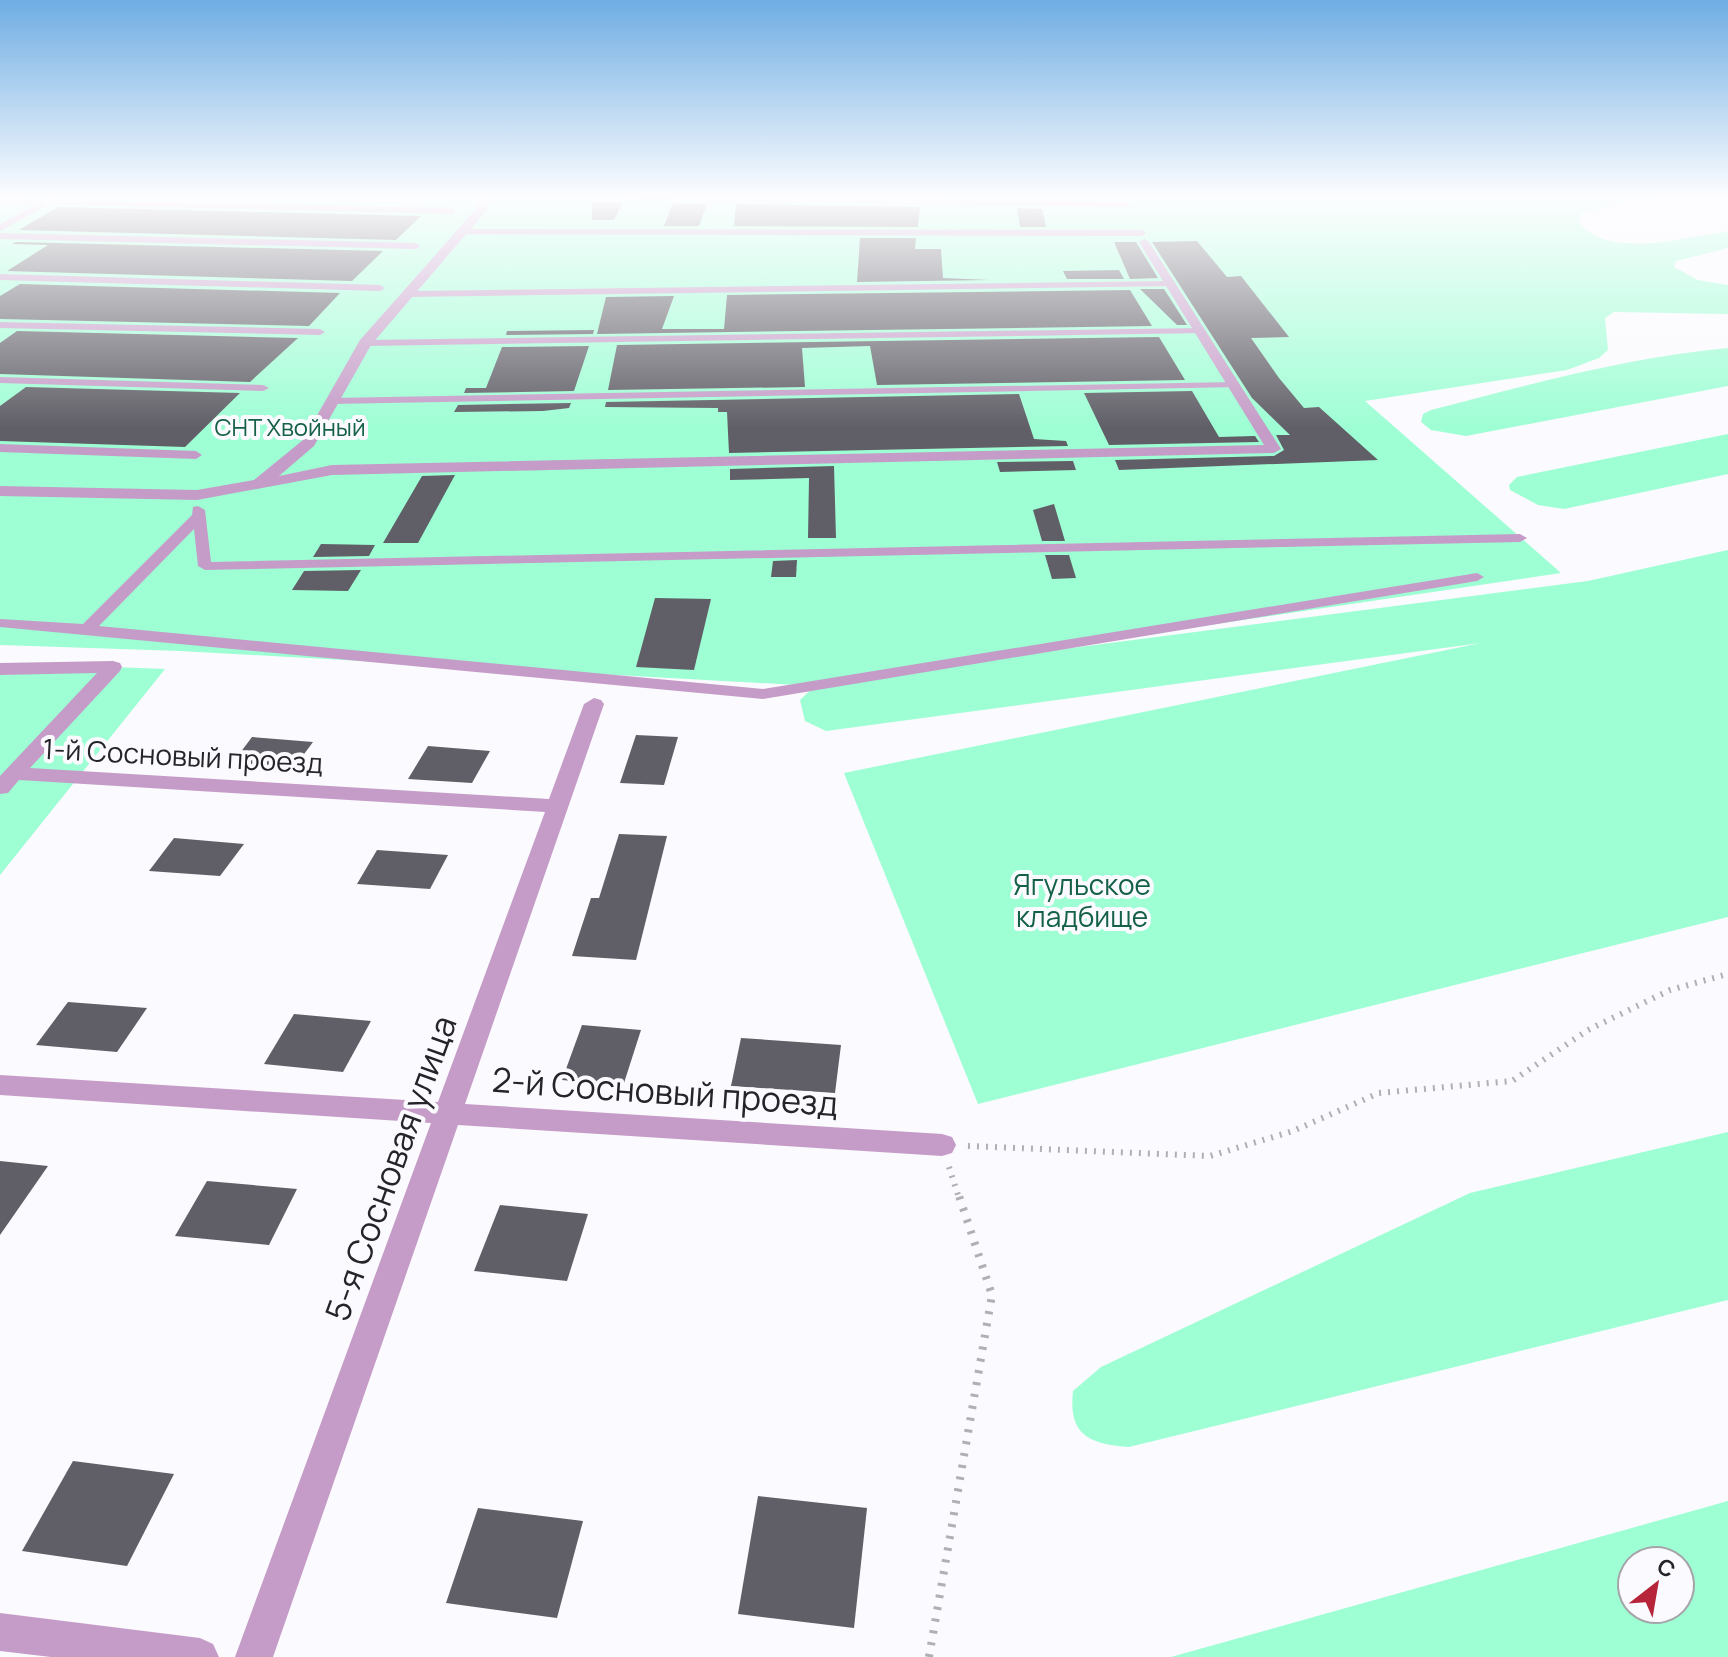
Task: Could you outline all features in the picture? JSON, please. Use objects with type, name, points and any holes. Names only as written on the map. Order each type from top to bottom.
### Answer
[{"type":"street","points":[[259,484],[309,443],[365,343],[427,273]]},
{"type":"street","points":[[0,491],[197,495],[332,470],[1274,449],[1165,273]]},
{"type":"street","name":"1-й Сосновый проезд","points":[[0,669],[113,667],[7,780]]},
{"type":"street","name":"5-я Сосновая улица","points":[[254,1657],[594,704]]},
{"type":"street","name":"1-й Сосновый проезд","points":[[7,780],[557,806]]},
{"type":"street","name":"2-й Сосновый проезд","points":[[0,1085],[942,1145]]},
{"type":"street","points":[[0,1632],[200,1657]]},
{"type":"lane","points":[[0,277],[380,288]]},
{"type":"lane","points":[[410,294],[1171,284]]},
{"type":"lane","points":[[0,325],[320,332]]},
{"type":"lane","points":[[365,343],[1200,331]]},
{"type":"lane","points":[[0,380],[263,388]]},
{"type":"lane","points":[[331,401],[1235,385]]},
{"type":"lane","points":[[0,448],[196,455]]},
{"type":"lane","points":[[197,495],[205,566],[1520,538]]},
{"type":"lane","points":[[87,629],[199,516]]},
{"type":"lane","points":[[0,623],[763,694],[1477,577]]},
{"type":"path","points":[[929,1657],[992,1295],[942,1145],[1210,1156],[1293,1131],[1379,1093],[1512,1081],[1588,1030],[1670,990],[1728,974]]},
{"type":"green space","points":[[0,273],[1686,273],[1698,280],[1728,285],[1728,314],[1614,312],[1605,318],[1608,350],[1599,358],[1567,370],[1365,401],[1561,573],[918,668],[1588,581],[1728,550],[1728,917],[978,1104],[844,773],[1481,643],[826,731],[805,721],[800,700],[815,686],[180,651],[0,645]]},
{"type":"green space","points":[[1728,348],[1728,386],[1466,436],[1431,430],[1421,422],[1423,414],[1431,410],[1541,382],[1653,358]]},
{"type":"green space","points":[[1728,434],[1728,474],[1564,509],[1538,505],[1510,490],[1509,485],[1517,477]]},
{"type":"green space","points":[[113,667],[165,669],[0,875],[0,675]]},
{"type":"green space","points":[[1728,1132],[1728,1300],[1129,1447],[1092,1440],[1078,1427],[1072,1406],[1073,1391],[1101,1367],[1470,1193]]},
{"type":"green space","points":[[1728,1501],[1728,1657],[1171,1657]]},
{"type":"building","points":[[87,273],[360,273],[352,281]]},
{"type":"building","points":[[858,273],[943,273],[943,278],[989,280],[857,282]]},
{"type":"building","points":[[1064,273],[1121,273],[1124,279],[1067,279]]},
{"type":"building","points":[[1128,273],[1155,273],[1158,278],[1130,279]]},
{"type":"building","points":[[1172,273],[1241,276],[1289,337],[1251,338],[1279,378],[1304,408],[1319,407],[1378,460],[1119,470],[1115,460],[1274,456],[1284,450],[1276,435],[1290,435],[1252,398]]},
{"type":"building","points":[[20,284],[340,293],[309,326],[0,319],[0,296]]},
{"type":"building","points":[[1140,289],[1164,289],[1187,325],[1177,325]]},
{"type":"building","points":[[1130,290],[1152,326],[597,334],[606,297],[674,296],[662,329],[724,329],[727,295]]},
{"type":"building","points":[[594,330],[593,334],[506,335],[507,331]]},
{"type":"building","points":[[17,331],[298,338],[250,382],[0,374],[0,343]]},
{"type":"building","points":[[1159,337],[1185,380],[877,385],[870,346],[802,348],[805,387],[608,390],[617,345]]},
{"type":"building","points":[[589,346],[574,391],[464,393],[466,388],[486,388],[502,347]]},
{"type":"building","points":[[26,387],[240,393],[185,447],[0,441],[0,406]]},
{"type":"building","points":[[1192,391],[1219,437],[1255,436],[1259,442],[1109,445],[1084,393]]},
{"type":"building","points":[[1019,394],[1034,439],[1066,441],[1068,446],[729,453],[727,412],[718,412],[718,408],[605,407],[606,402]]},
{"type":"building","points":[[571,403],[569,408],[543,411],[454,412],[458,405]]},
{"type":"building","points":[[1073,461],[1076,470],[1000,472],[997,462]]},
{"type":"building","points":[[834,466],[836,538],[808,538],[809,478],[730,480],[730,469]]},
{"type":"building","points":[[455,475],[418,543],[383,543],[422,476]]},
{"type":"building","points":[[1054,504],[1065,541],[1042,541],[1033,510]]},
{"type":"building","points":[[321,544],[375,545],[369,556],[313,557]]},
{"type":"building","points":[[1045,555],[1069,555],[1076,578],[1052,579]]},
{"type":"building","points":[[797,560],[796,577],[771,577],[773,561]]},
{"type":"building","points":[[361,570],[348,591],[292,590],[304,571]]},
{"type":"building","points":[[655,598],[711,599],[694,670],[636,667]]},
{"type":"building","points":[[636,735],[678,737],[664,785],[620,783]]},
{"type":"building","points":[[252,737],[313,742],[290,773],[228,769]]},
{"type":"building","points":[[428,746],[490,751],[472,783],[408,779]]},
{"type":"building","points":[[619,834],[667,836],[636,960],[572,956],[591,898],[599,898]]},
{"type":"building","points":[[174,838],[244,844],[220,876],[149,871]]},
{"type":"building","points":[[377,850],[448,855],[430,889],[357,884]]},
{"type":"building","points":[[68,1002],[147,1008],[117,1052],[36,1045]]},
{"type":"building","points":[[294,1014],[371,1021],[343,1072],[264,1064]]},
{"type":"building","points":[[582,1025],[641,1030],[623,1086],[562,1080]]},
{"type":"building","points":[[741,1038],[841,1045],[835,1093],[731,1086]]},
{"type":"building","points":[[0,1161],[48,1166],[0,1235]]},
{"type":"building","points":[[207,1181],[297,1189],[269,1245],[175,1236]]},
{"type":"building","points":[[500,1205],[588,1214],[567,1281],[474,1271]]},
{"type":"building","points":[[73,1461],[174,1474],[127,1566],[22,1551]]},
{"type":"building","points":[[758,1496],[867,1508],[854,1628],[738,1614]]},
{"type":"building","points":[[478,1508],[583,1521],[557,1618],[446,1603]]},
{"type":"park label","name":"СНТ Хвойный","points":[[290,426]]},
{"type":"park label","name":"Ягульское кладбище","points":[[1082,900]]}]
